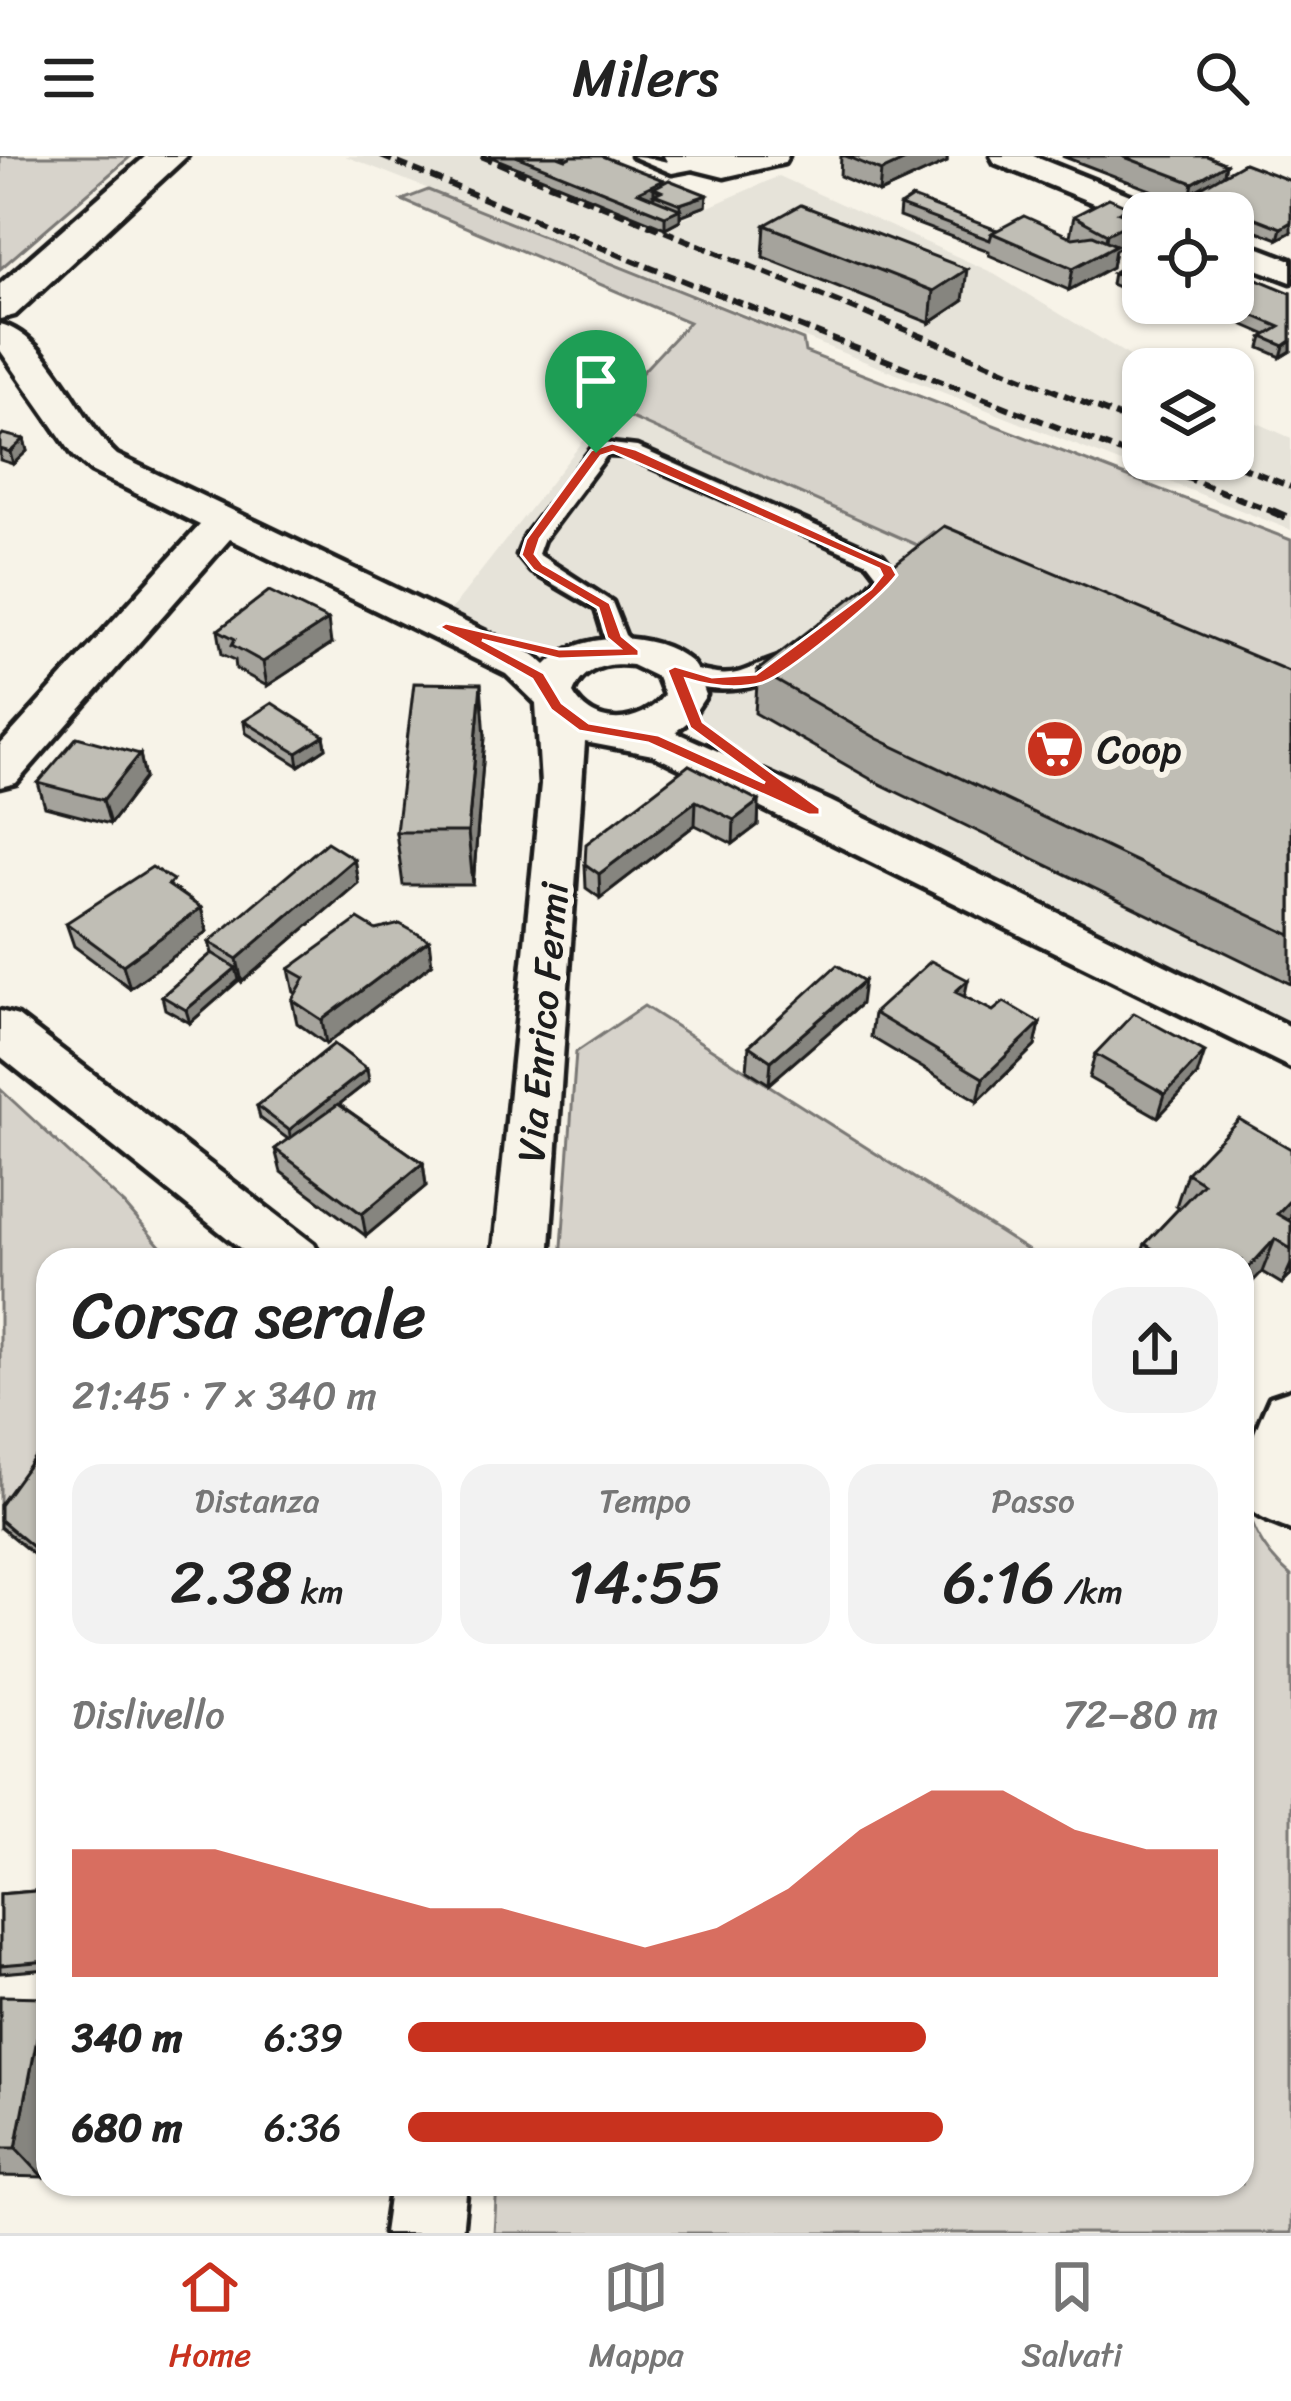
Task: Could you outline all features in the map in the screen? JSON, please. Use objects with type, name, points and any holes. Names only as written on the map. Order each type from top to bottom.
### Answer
[{"type":"street","points":[[0,306],[168,156]]},
{"type":"street","points":[[1006,156],[1122,203]]},
{"type":"street","points":[[704,168],[768,158]]},
{"type":"street","points":[[1254,257],[1291,272]]},
{"type":"street","points":[[0,334],[18,344],[60,417],[62,453],[74,473],[97,491],[133,509],[220,529],[308,561],[521,664],[585,727],[669,745],[1291,1048]]},
{"type":"street","points":[[0,773],[220,529]]},
{"type":"street","points":[[446,627],[529,650],[613,654],[679,685],[696,724],[814,812]]},
{"type":"street","points":[[554,699],[566,667],[613,654]]},
{"type":"street","points":[[563,784],[582,751],[668,720],[679,685]]},
{"type":"street","name":"Via Enrico Fermi","points":[[522,1248],[563,784],[563,734],[554,699]]},
{"type":"street","points":[[0,1030],[279,1248]]},
{"type":"street","points":[[1288,1419],[1268,1488],[1291,1503]]},
{"type":"street","points":[[424,2233],[427,2196]]},
{"type":"lane","points":[[640,156],[672,168],[704,168]]},
{"type":"lane","points":[[613,654],[615,638],[605,606],[538,567],[528,555],[533,539],[602,449],[631,452],[895,567],[886,584],[848,614]]},
{"type":"lane","points":[[679,685],[698,680],[748,680],[771,673],[802,649]]},
{"type":"shaded area","points":[[0,156],[131,156],[0,269]]},
{"type":"shaded area","points":[[345,156],[531,156],[679,220],[779,176],[989,271],[1122,351],[1122,463]]},
{"type":"shaded area","points":[[428,190],[803,340],[805,352],[1122,475],[1122,480],[1136,480],[1291,540],[1291,717],[1247,665],[933,532],[917,545],[609,408],[689,322],[402,200]]},
{"type":"shaded area","points":[[609,408],[917,544],[932,532],[1247,665],[1291,717],[1291,1041],[823,811],[697,717],[683,669],[535,646],[442,621]]},
{"type":"shaded area","points":[[1254,421],[1291,438],[1291,530],[1165,480],[1254,480]]},
{"type":"shaded area","points":[[644,1006],[1024,1248],[562,1248],[576,1052]]},
{"type":"shaded area","points":[[0,1089],[125,1205],[162,1248],[36,1248],[36,1474],[0,1526]]},
{"type":"shaded area","points":[[1254,1526],[1271,1556],[1291,1576],[1291,2233],[494,2233],[496,2196],[1254,2196]]},
{"type":"building","points":[[516,156],[602,156],[663,180],[638,192],[680,209],[665,216]]},
{"type":"building","points":[[846,156],[914,156],[881,171]]},
{"type":"building","points":[[1122,156],[1207,156],[1226,164],[1193,183]]},
{"type":"building","points":[[1244,163],[1291,181],[1291,222],[1281,228],[1254,218],[1254,192],[1193,192]]},
{"type":"building","points":[[669,180],[707,195],[680,204],[654,194],[661,191],[654,188]]},
{"type":"building","points":[[912,198],[997,230],[990,240],[900,206]]},
{"type":"building","points":[[1109,198],[1122,204],[1122,226],[1107,234],[1074,216]]},
{"type":"building","points":[[801,205],[967,269],[933,291],[765,225]]},
{"type":"building","points":[[1024,216],[1073,238],[1093,235],[1116,245],[1073,268],[992,233]]},
{"type":"building","points":[[1254,278],[1291,293],[1291,341],[1284,346],[1263,337],[1280,327],[1254,316]]},
{"type":"building","points":[[3,434],[24,439],[10,452],[0,449]]},
{"type":"building","name":"Coop","points":[[944,526],[1291,672],[1291,935],[878,739],[758,670]]},
{"type":"building","points":[[269,591],[328,620],[263,662],[232,645],[235,639],[218,630]]},
{"type":"building","points":[[414,683],[481,684],[468,832],[396,832]]},
{"type":"building","points":[[272,703],[324,736],[297,753],[244,721]]},
{"type":"building","points":[[77,737],[140,754],[103,800],[38,783]]},
{"type":"building","points":[[689,765],[759,801],[734,820],[696,801],[599,874],[585,864],[586,844]]},
{"type":"building","points":[[327,842],[354,859],[237,959],[209,942]]},
{"type":"building","points":[[152,867],[201,908],[123,965],[66,923]]},
{"type":"building","points":[[358,919],[376,930],[400,924],[429,940],[322,1020],[292,1000],[305,978],[289,969]]},
{"type":"building","points":[[212,953],[236,968],[186,1010],[162,996]]},
{"type":"building","points":[[931,961],[968,980],[955,992],[993,1011],[1004,1002],[1040,1023],[983,1078],[874,1013]]},
{"type":"building","points":[[837,965],[864,981],[771,1061],[749,1046]]},
{"type":"building","points":[[1134,1013],[1205,1052],[1165,1094],[1095,1054]]},
{"type":"building","points":[[334,1044],[367,1069],[289,1130],[257,1106]]},
{"type":"building","points":[[338,1104],[423,1163],[362,1214],[275,1149]]},
{"type":"building","points":[[1239,1119],[1291,1149],[1291,1199],[1277,1214],[1291,1222],[1291,1249],[1275,1239],[1254,1262],[1254,1248],[1151,1248],[1145,1244],[1203,1183],[1187,1173]]},
{"type":"building","points":[[34,1458],[36,1550],[0,1520],[0,1505]]},
{"type":"building","points":[[36,1891],[36,1962],[0,1965],[0,1894]]},
{"type":"building","points":[[0,1996],[36,1997],[36,2044],[16,2148],[0,2148]]},
{"type":"railway","points":[[381,156],[651,268],[1279,514]]},
{"type":"railway","points":[[481,156],[1122,418]]},
{"type":"railway","points":[[1254,472],[1291,487]]},
{"type":"railway","points":[[1272,511],[1291,519]]},
{"type":"place","name":"Coop","points":[[1055,749]]},
{"type":"route","points":[[622,448],[885,566],[890,575],[886,584],[771,673],[711,682],[675,670],[696,724],[814,812],[652,738],[606,732],[567,718],[538,676],[446,627],[529,650],[592,656],[634,653],[615,638],[605,606],[538,567],[528,555],[533,539],[596,453],[622,448]]}]
